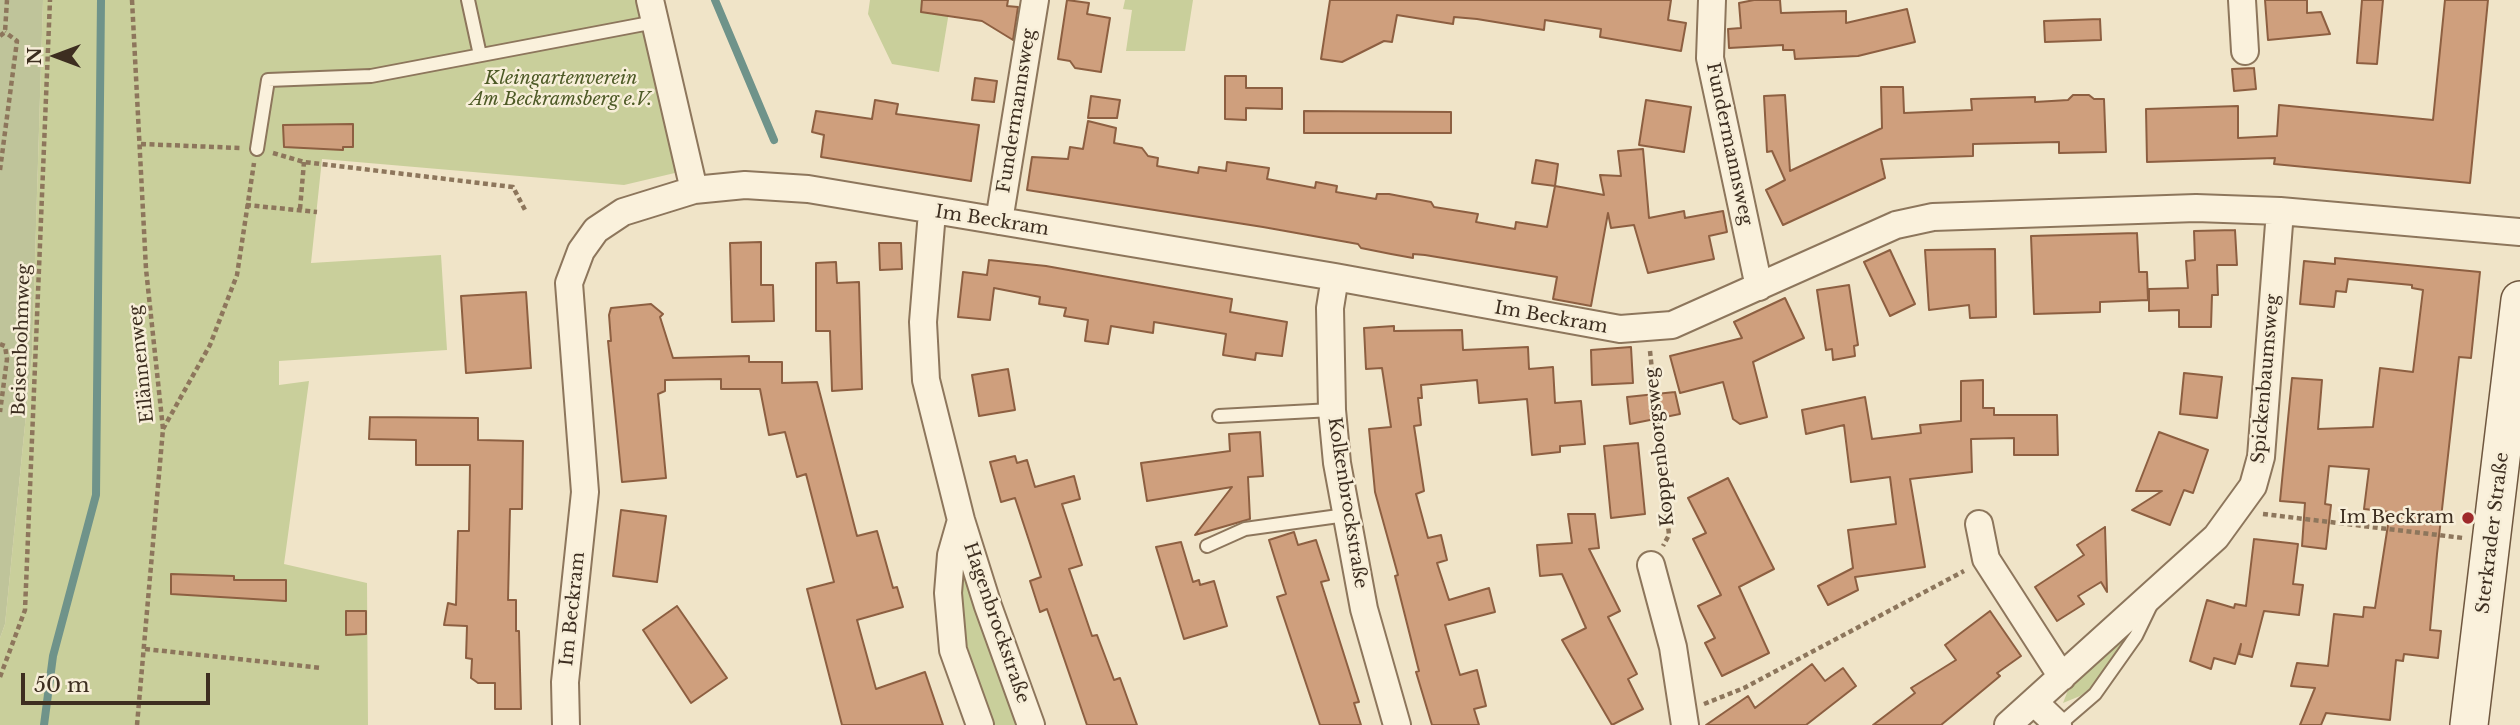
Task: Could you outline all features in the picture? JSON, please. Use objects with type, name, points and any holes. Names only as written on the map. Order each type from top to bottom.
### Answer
[{"type":"main road","name":"Sterkrader Straße","points":[[2469,725],[2520,300]]},
{"type":"street","name":"Fundermannsweg","points":[[999,221],[1035,0]]},
{"type":"street","name":"Fundermannsweg","points":[[1712,0],[1710,58],[1759,287]]},
{"type":"street","points":[[2242,0],[2245,51]]},
{"type":"street","points":[[653,11],[694,190]]},
{"type":"street","name":"Im Beckram","points":[[566,725],[565,682],[585,492],[569,283],[581,251],[596,230],[623,212],[694,190],[745,185],[808,189],[932,212],[1335,277],[1603,328],[1648,329],[1694,317],[1914,219],[2109,209],[2196,208],[2280,211],[2520,232]]},
{"type":"street","name":"Spickenbaumsweg","points":[[2008,725],[2216,537],[2238,511],[2253,486],[2261,457],[2280,211]]},
{"type":"street","name":"Hagenbrockstraße","points":[[932,212],[923,322],[926,380],[961,520],[988,606],[1031,725]]},
{"type":"street","name":"Kolkenbrockstraße","points":[[1335,277],[1330,308],[1332,410],[1346,515],[1364,609],[1397,725]]},
{"type":"street","name":"Hagenbrockstraße","points":[[961,520],[951,555],[948,593],[953,650],[980,725]]},
{"type":"street","points":[[1979,524],[1986,559],[2062,677]]},
{"type":"street","points":[[1651,565],[1673,647],[1683,719]]},
{"type":"street","points":[[2035,703],[2059,725]]},
{"type":"lane","points":[[468,0],[480,55]]},
{"type":"lane","points":[[257,149],[268,80],[371,76],[480,55],[653,11]]},
{"type":"lane","points":[[1219,416],[1332,410]]},
{"type":"lane","points":[[1207,545],[1245,529],[1346,515]]},
{"type":"lane","points":[[2059,725],[2095,694],[2136,636],[2158,589]]},
{"type":"path","points":[[0,170],[18,41],[3,34],[7,0]]},
{"type":"path","name":"Beisenbohmweg","points":[[0,677],[25,610],[50,0]]},
{"type":"path","name":"Eilännenweg","points":[[132,0],[146,269],[163,429],[137,725]]},
{"type":"path","points":[[141,144],[257,149],[304,162],[513,187],[525,210]]},
{"type":"path","points":[[163,429],[210,345],[237,275],[257,149]]},
{"type":"path","points":[[300,209],[304,162]]},
{"type":"path","points":[[246,205],[317,212]]},
{"type":"path","name":"Koppenborgsweg","points":[[1648,329],[1669,535],[1651,565]]},
{"type":"path","points":[[0,344],[5,346],[7,359],[0,412]]},
{"type":"path","points":[[2238,511],[2491,542]]},
{"type":"path","points":[[1683,719],[1986,559]]},
{"type":"path","points":[[145,649],[322,668]]},
{"type":"green space","points":[[0,0],[43,0],[32,355],[5,624],[0,638]]},
{"type":"green space","name":"Kleingartenverein Am Beckramsberg e.V.","points":[[43,0],[641,0],[679,172],[624,185],[322,159],[311,263],[441,255],[447,350],[279,361],[279,385],[309,381],[284,564],[367,583],[368,725],[0,725],[0,638],[5,624],[32,355]]},
{"type":"green space","points":[[870,0],[951,0],[939,72],[892,64],[868,14]]},
{"type":"green space","points":[[1125,0],[1193,0],[1185,51],[1126,51],[1132,10],[1123,9]]},
{"type":"green space","points":[[962,574],[965,574],[1019,725],[993,725],[965,639],[960,604]]},
{"type":"green space","points":[[2125,636],[2128,638],[2092,687],[2063,703],[2070,685]]},
{"type":"building","points":[[922,0],[1008,0],[1007,6],[1018,7],[1013,40],[982,21],[921,12]]},
{"type":"building","points":[[1067,0],[1089,3],[1087,14],[1110,18],[1101,72],[1075,68],[1070,61],[1058,59]]},
{"type":"building","points":[[1330,0],[1671,0],[1668,20],[1686,23],[1681,51],[1600,37],[1601,29],[1545,20],[1544,30],[1477,19],[1454,17],[1453,24],[1397,15],[1392,42],[1384,41],[1342,62],[1321,59]]},
{"type":"building","points":[[1780,0],[1781,13],[1846,11],[1846,23],[1907,9],[1915,42],[1858,56],[1795,59],[1794,50],[1783,50],[1783,45],[1729,48],[1728,29],[1741,28],[1739,3]]},
{"type":"building","points":[[2265,0],[2307,0],[2307,13],[2321,12],[2330,34],[2268,40]]},
{"type":"building","points":[[2362,0],[2383,0],[2377,64],[2357,63]]},
{"type":"building","points":[[2445,0],[2488,0],[2470,183],[2274,164],[2275,158],[2147,162],[2146,109],[2238,106],[2238,138],[2277,136],[2279,105],[2433,120]]},
{"type":"building","points":[[2100,19],[2101,40],[2045,42],[2044,21]]},
{"type":"building","points":[[2254,68],[2256,89],[2234,91],[2232,69]]},
{"type":"building","points":[[1225,76],[1246,76],[1246,88],[1282,88],[1282,109],[1246,108],[1246,120],[1225,119]]},
{"type":"building","points":[[975,78],[997,81],[994,102],[972,100]]},
{"type":"building","points":[[1881,87],[1903,87],[1904,113],[1972,110],[1971,99],[2035,97],[2035,102],[2068,100],[2073,95],[2089,95],[2094,99],[2104,99],[2106,152],[2059,153],[2059,142],[1973,144],[1973,156],[1881,159],[1885,178],[1783,225],[1766,190],[1785,180],[1772,151],[1767,152],[1764,96],[1785,95],[1790,171],[1882,128]]},
{"type":"building","points":[[1091,96],[1120,100],[1117,118],[1088,118]]},
{"type":"building","points":[[875,100],[898,104],[896,114],[979,125],[971,181],[821,157],[824,135],[812,132],[816,111],[872,119]]},
{"type":"building","points":[[1646,100],[1691,107],[1684,152],[1639,145]]},
{"type":"building","points":[[1304,111],[1451,112],[1451,133],[1304,133]]},
{"type":"building","points":[[1088,121],[1116,128],[1114,143],[1142,148],[1148,156],[1158,158],[1157,166],[1198,173],[1199,167],[1226,171],[1227,162],[1269,168],[1267,179],[1315,188],[1316,182],[1337,186],[1336,192],[1376,199],[1377,194],[1389,194],[1431,202],[1434,207],[1478,214],[1476,222],[1515,229],[1516,222],[1547,227],[1555,186],[1604,195],[1600,175],[1621,176],[1618,151],[1643,149],[1649,218],[1684,211],[1685,218],[1723,211],[1727,232],[1709,236],[1714,259],[1648,273],[1634,225],[1611,228],[1608,213],[1591,306],[1553,299],[1557,277],[1425,255],[1413,254],[1413,258],[1361,248],[1358,244],[1263,227],[1027,190],[1032,157],[1068,159],[1070,147],[1083,149]]},
{"type":"building","points":[[353,124],[353,147],[343,147],[343,150],[284,147],[283,125]]},
{"type":"building","points":[[1536,160],[1558,164],[1555,186],[1532,183]]},
{"type":"building","points":[[2235,230],[2237,265],[2217,265],[2218,295],[2212,295],[2211,327],[2179,327],[2179,310],[2149,311],[2149,289],[2188,288],[2186,261],[2195,260],[2194,231]]},
{"type":"building","points":[[2137,233],[2139,272],[2147,272],[2148,300],[2100,302],[2100,312],[2034,314],[2031,236]]},
{"type":"building","points":[[761,242],[761,285],[773,285],[774,321],[732,322],[730,243]]},
{"type":"building","points":[[879,243],[901,243],[902,269],[880,270]]},
{"type":"building","points":[[1995,249],[1996,317],[1970,318],[1969,305],[1929,310],[1925,250]]},
{"type":"building","points":[[1890,250],[1915,304],[1890,316],[1864,262]]},
{"type":"building","points":[[2335,258],[2480,272],[2471,358],[2459,357],[2437,554],[2430,630],[2441,631],[2438,658],[2404,654],[2403,661],[2396,660],[2390,720],[2326,713],[2321,725],[2300,725],[2315,688],[2291,686],[2297,663],[2328,666],[2334,614],[2363,617],[2364,607],[2375,608],[2390,512],[2364,509],[2369,469],[2329,466],[2325,504],[2331,505],[2326,549],[2302,546],[2305,503],[2280,501],[2292,378],[2322,380],[2318,429],[2373,427],[2380,368],[2413,372],[2423,290],[2412,288],[2412,285],[2348,279],[2346,292],[2336,291],[2334,307],[2300,304],[2304,261],[2335,264]]},
{"type":"building","points":[[989,260],[1046,266],[1232,299],[1230,312],[1287,322],[1282,356],[1256,353],[1255,360],[1223,355],[1226,334],[1154,322],[1153,333],[1111,326],[1108,344],[1085,341],[1088,320],[1064,316],[1066,308],[1039,304],[1040,297],[994,288],[990,320],[958,317],[963,272],[987,275]]},
{"type":"building","points":[[836,262],[837,283],[859,282],[862,389],[832,391],[830,331],[816,331],[816,263]]},
{"type":"building","points":[[1849,285],[1858,345],[1854,346],[1855,356],[1833,360],[1832,349],[1826,350],[1817,290]]},
{"type":"building","points":[[526,292],[531,368],[466,373],[461,296]]},
{"type":"building","points":[[1785,298],[1804,338],[1753,362],[1767,417],[1740,424],[1733,419],[1723,382],[1680,393],[1670,356],[1742,338],[1734,322]]},
{"type":"building","points":[[651,304],[663,314],[660,317],[673,358],[749,356],[749,362],[782,362],[782,383],[817,382],[857,536],[877,531],[893,588],[897,587],[903,607],[857,620],[876,689],[925,672],[943,725],[842,725],[807,589],[834,582],[806,474],[797,477],[785,432],[769,435],[760,389],[721,389],[721,379],[665,380],[665,391],[658,394],[666,478],[622,482],[608,341],[611,341],[609,315],[611,308]]},
{"type":"building","points":[[1394,326],[1394,331],[1462,330],[1463,350],[1528,347],[1529,369],[1553,367],[1555,403],[1581,401],[1585,444],[1560,446],[1560,452],[1532,455],[1527,399],[1479,403],[1477,380],[1421,385],[1422,398],[1418,398],[1421,425],[1414,426],[1424,491],[1416,494],[1428,538],[1441,535],[1447,560],[1437,563],[1449,600],[1489,588],[1495,612],[1445,625],[1460,675],[1477,670],[1486,706],[1474,709],[1479,725],[1432,725],[1416,672],[1419,671],[1395,576],[1398,575],[1375,492],[1369,429],[1391,427],[1382,368],[1366,369],[1364,328]]},
{"type":"building","points":[[1631,347],[1633,383],[1592,385],[1591,350]]},
{"type":"building","points":[[1008,369],[1015,410],[979,416],[972,375]]},
{"type":"building","points":[[2184,373],[2222,377],[2217,418],[2180,414]]},
{"type":"building","points":[[1983,380],[1983,408],[1994,408],[1994,415],[2057,415],[2058,455],[2014,455],[2014,438],[1971,439],[1972,472],[1910,479],[1925,567],[1855,577],[1858,590],[1828,605],[1818,586],[1853,568],[1848,530],[1896,524],[1890,477],[1851,482],[1844,425],[1806,434],[1802,410],[1865,397],[1872,439],[1921,433],[1920,425],[1961,421],[1961,381]]},
{"type":"building","points":[[1675,392],[1680,414],[1630,424],[1627,397]]},
{"type":"building","points":[[370,417],[478,418],[478,440],[523,441],[522,509],[510,509],[508,600],[516,600],[521,709],[495,709],[495,683],[478,683],[471,678],[472,659],[466,658],[467,626],[444,625],[448,603],[456,605],[458,531],[469,531],[470,465],[416,465],[416,440],[369,439]]},
{"type":"building","points":[[1260,432],[1263,476],[1248,477],[1250,519],[1195,535],[1232,487],[1147,501],[1141,463],[1230,451],[1229,434]]},
{"type":"building","points":[[2159,432],[2208,450],[2193,493],[2184,490],[2170,525],[2132,510],[2162,491],[2136,491]]},
{"type":"building","points":[[1638,443],[1645,514],[1611,518],[1604,446]]},
{"type":"building","points":[[1015,456],[1017,463],[1027,460],[1035,487],[1074,476],[1080,499],[1062,504],[1082,565],[1069,569],[1092,636],[1097,635],[1114,680],[1120,678],[1137,725],[1087,725],[1047,609],[1040,612],[1030,581],[1041,577],[1015,498],[1001,502],[990,462]]},
{"type":"building","points":[[1728,478],[1774,569],[1739,587],[1769,653],[1722,676],[1705,643],[1715,638],[1698,606],[1721,595],[1693,539],[1706,533],[1688,498]]},
{"type":"building","points":[[621,510],[666,516],[657,582],[613,576]]},
{"type":"building","points":[[1568,514],[1595,514],[1599,548],[1589,549],[1620,611],[1608,617],[1637,674],[1628,679],[1643,709],[1612,725],[1562,640],[1586,628],[1562,574],[1540,576],[1537,545],[1572,543]]},
{"type":"building","points":[[2105,527],[2107,592],[2101,582],[2078,596],[2084,604],[2057,621],[2035,587],[2084,555],[2077,545]]},
{"type":"building","points":[[1294,532],[1298,545],[1316,540],[1329,580],[1321,582],[1359,702],[1354,703],[1361,725],[1320,725],[1277,597],[1286,594],[1269,540]]},
{"type":"building","points":[[2254,539],[2298,544],[2293,584],[2303,585],[2299,615],[2264,611],[2252,657],[2239,654],[2241,644],[2235,664],[2214,658],[2211,669],[2190,661],[2207,600],[2234,608],[2235,604],[2246,606]]},
{"type":"building","points":[[1181,542],[1193,582],[1199,580],[1200,585],[1214,581],[1227,626],[1184,639],[1156,547]]},
{"type":"building","points":[[171,574],[234,576],[234,580],[286,580],[286,601],[171,594]]},
{"type":"building","points":[[677,606],[727,678],[691,703],[643,630]]},
{"type":"building","points":[[346,611],[366,611],[366,634],[346,635]]},
{"type":"building","points":[[1990,611],[2021,656],[1997,673],[2000,676],[1941,725],[1873,725],[1915,693],[1911,688],[1956,660],[1945,645]]},
{"type":"building","points":[[1812,664],[1825,681],[1843,668],[1856,686],[1806,725],[1706,725],[1748,696],[1755,708]]},
{"type":"waterway","points":[[44,725],[53,656],[96,495],[101,0]]},
{"type":"waterway","points":[[715,0],[774,140]]},
{"type":"place","name":"Im Beckram","points":[[2468,518]]}]
